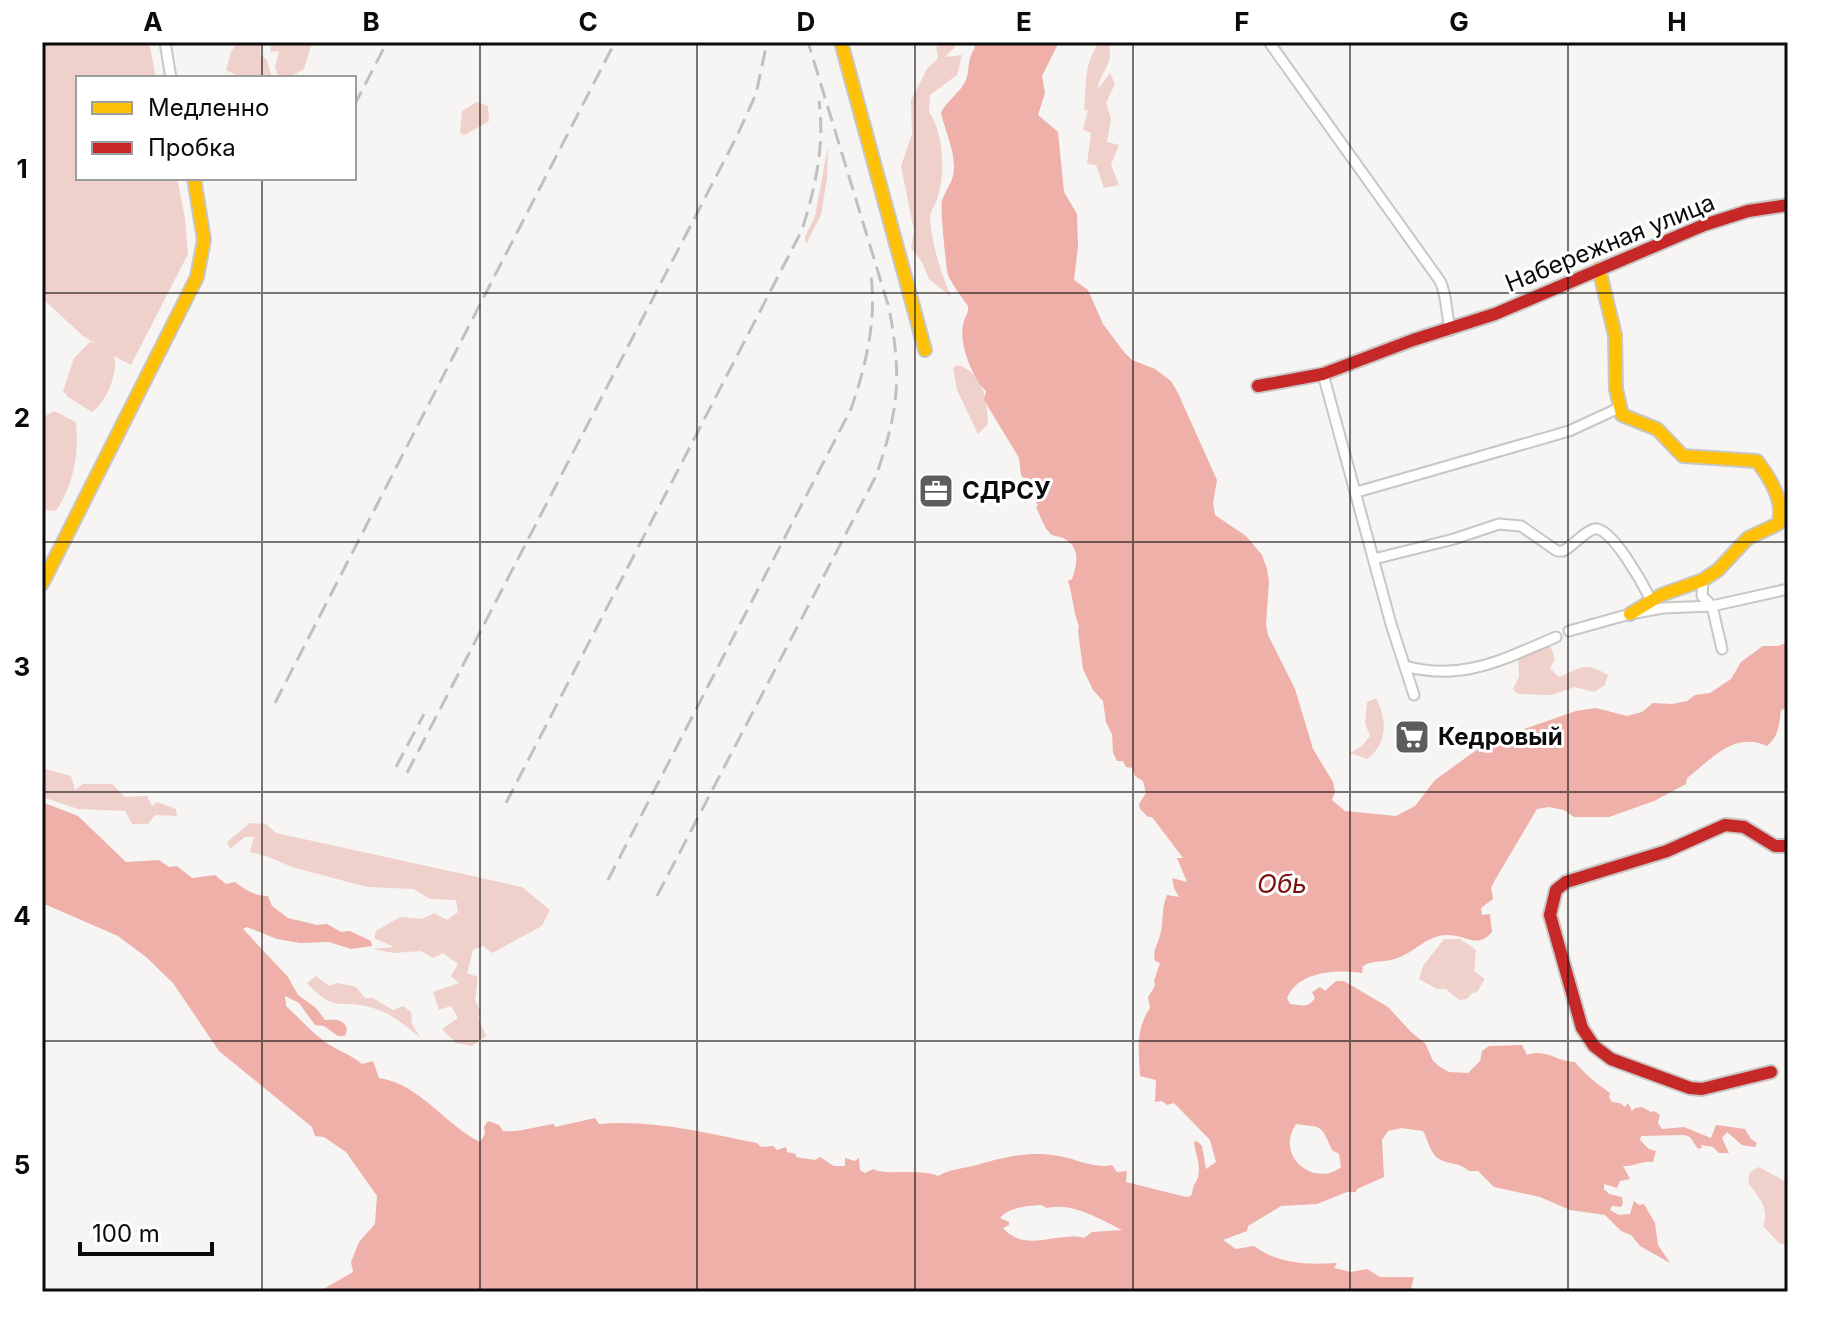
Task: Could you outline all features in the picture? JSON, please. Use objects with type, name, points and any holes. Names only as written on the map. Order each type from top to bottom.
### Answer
[{"type":"street","points":[[165,42],[171,76]]},
{"type":"street","points":[[841,42],[925,350]]},
{"type":"street","points":[[1269,42],[1440,281],[1445,291],[1451,330]]},
{"type":"street","points":[[42,584],[197,277],[205,250],[205,237],[194,180]]},
{"type":"street","name":"Набережная улица","points":[[1258,386],[1323,374],[1542,295],[1704,225],[1759,208],[1788,205]]},
{"type":"street","points":[[1599,269],[1602,296],[1616,346],[1622,415],[1657,429],[1683,456],[1718,461],[1750,459],[1762,466],[1770,478],[1782,519],[1778,524],[1748,538],[1718,570],[1703,580],[1651,600],[1630,614]]},
{"type":"street","points":[[1323,374],[1414,695]]},
{"type":"street","points":[[1357,492],[1558,434],[1619,408]]},
{"type":"street","points":[[1374,559],[1499,524],[1521,526],[1557,551],[1563,551],[1591,531],[1599,529],[1619,548],[1651,600]]},
{"type":"street","points":[[1703,580],[1702,596],[1712,606],[1722,649]]},
{"type":"street","points":[[1569,631],[1630,614],[1663,608],[1712,606],[1788,589]]},
{"type":"street","points":[[1405,666],[1430,672],[1462,672],[1556,637]]},
{"type":"street","points":[[1771,1072],[1702,1089],[1690,1088],[1611,1059],[1594,1046],[1582,1028],[1550,915],[1556,890],[1566,882],[1667,851],[1725,825],[1744,827],[1775,846],[1788,846]]},
{"type":"shaded area","points":[[42,42],[149,42],[156,76],[76,76],[76,180],[177,180],[188,254],[131,365],[114,356],[115,370],[110,387],[92,412],[63,391],[74,358],[90,342],[96,344],[42,298]]},
{"type":"shaded area","points":[[237,42],[261,42],[260,54],[267,60],[270,76],[238,76],[226,70]]},
{"type":"shaded area","points":[[270,42],[312,42],[304,69],[292,76],[278,75],[275,67],[279,51],[271,52]]},
{"type":"shaded area","points":[[946,42],[960,42],[945,57],[962,55],[957,75],[930,95],[929,112],[940,141],[942,164],[940,186],[930,219],[938,259],[951,297],[929,279],[922,262],[911,248],[914,231],[901,166],[912,134],[911,100],[927,69],[938,58],[936,47]]},
{"type":"shaded area","points":[[1099,42],[1111,42],[1109,60],[1098,89],[1110,73],[1115,84],[1106,103],[1111,119],[1107,142],[1119,145],[1111,165],[1119,185],[1104,188],[1096,165],[1087,164],[1091,133],[1083,130],[1088,110],[1084,110],[1088,67]]},
{"type":"shaded area","points":[[477,102],[488,106],[489,121],[465,135],[460,133],[462,111]]},
{"type":"shaded area","points":[[828,146],[821,215],[806,244],[805,237],[815,216]]},
{"type":"shaded area","points":[[958,365],[974,374],[985,396],[988,424],[978,434],[957,390],[953,368]]},
{"type":"shaded area","points":[[54,411],[76,422],[77,434],[71,479],[56,511],[45,510],[42,506],[42,418]]},
{"type":"shaded area","points":[[1550,645],[1555,659],[1550,668],[1559,677],[1588,667],[1608,675],[1605,685],[1594,692],[1575,687],[1551,695],[1518,694],[1513,689],[1519,677],[1518,658]]},
{"type":"shaded area","points":[[1376,698],[1384,731],[1379,746],[1367,759],[1350,753],[1362,746],[1370,736],[1365,723],[1367,702]]},
{"type":"shaded area","points":[[42,768],[71,776],[75,790],[83,784],[112,784],[125,797],[147,796],[152,806],[157,802],[176,809],[177,816],[155,815],[148,824],[132,824],[125,811],[78,809],[42,797]]},
{"type":"shaded area","points":[[250,823],[266,824],[276,833],[522,887],[550,910],[542,926],[492,953],[483,946],[473,950],[467,973],[478,977],[475,1000],[486,1036],[472,1046],[456,1043],[442,1029],[458,1018],[451,1006],[439,1010],[433,992],[459,983],[451,976],[458,964],[443,953],[433,958],[421,951],[394,953],[373,949],[394,947],[374,938],[376,931],[400,917],[422,919],[434,913],[447,920],[458,912],[456,900],[430,899],[413,889],[367,887],[292,867],[250,852],[254,837],[245,837],[230,849],[227,842]]},
{"type":"shaded area","points":[[1444,939],[1460,939],[1476,950],[1474,971],[1485,979],[1477,992],[1467,999],[1459,1000],[1446,989],[1437,989],[1419,979],[1423,966]]},
{"type":"shaded area","points":[[316,976],[329,986],[337,983],[356,987],[365,998],[373,998],[393,1010],[403,1006],[411,1012],[412,1024],[420,1037],[382,1011],[325,999],[307,983]]},
{"type":"shaded area","points":[[1759,1167],[1788,1183],[1788,1245],[1779,1243],[1763,1226],[1764,1208],[1748,1182],[1750,1172]]},
{"type":"water","name":"Обь","points":[[973,42],[1059,42],[1042,76],[1045,93],[1038,115],[1058,132],[1064,192],[1077,214],[1078,247],[1074,280],[1088,290],[1103,324],[1124,352],[1132,360],[1155,369],[1171,381],[1217,480],[1213,503],[1215,515],[1246,536],[1262,555],[1269,581],[1268,635],[1295,689],[1313,749],[1333,782],[1335,792],[1332,800],[1345,811],[1396,816],[1415,806],[1435,780],[1489,741],[1576,711],[1596,708],[1627,716],[1642,712],[1653,703],[1687,701],[1695,695],[1710,693],[1731,679],[1741,662],[1763,646],[1788,642],[1788,708],[1781,710],[1776,734],[1767,746],[1755,742],[1733,745],[1687,778],[1686,784],[1654,801],[1609,817],[1574,817],[1564,810],[1549,807],[1537,809],[1491,888],[1493,899],[1481,908],[1482,915],[1490,914],[1492,932],[1487,937],[1476,941],[1453,935],[1439,936],[1395,959],[1367,964],[1363,966],[1362,973],[1341,971],[1309,977],[1292,989],[1287,998],[1290,1004],[1307,1005],[1315,998],[1312,992],[1320,987],[1325,991],[1336,981],[1344,981],[1388,1007],[1425,1043],[1433,1061],[1449,1072],[1468,1073],[1480,1061],[1482,1051],[1489,1046],[1522,1045],[1527,1055],[1540,1053],[1575,1062],[1610,1093],[1612,1102],[1625,1107],[1628,1103],[1632,1111],[1642,1107],[1660,1115],[1658,1123],[1662,1129],[1684,1127],[1711,1138],[1716,1125],[1745,1129],[1757,1143],[1755,1147],[1742,1145],[1727,1132],[1722,1138],[1729,1153],[1719,1153],[1713,1147],[1701,1145],[1702,1148],[1698,1149],[1690,1137],[1684,1135],[1641,1136],[1640,1140],[1649,1149],[1656,1151],[1653,1162],[1623,1166],[1630,1179],[1620,1181],[1617,1188],[1604,1184],[1609,1194],[1622,1197],[1621,1207],[1612,1206],[1610,1210],[1619,1215],[1630,1214],[1634,1201],[1644,1204],[1655,1223],[1658,1245],[1670,1263],[1640,1246],[1605,1215],[1570,1210],[1540,1197],[1494,1187],[1478,1171],[1469,1171],[1436,1157],[1423,1131],[1401,1128],[1388,1131],[1382,1140],[1384,1177],[1356,1192],[1347,1192],[1317,1204],[1281,1206],[1248,1226],[1247,1231],[1223,1240],[1236,1249],[1254,1246],[1273,1257],[1293,1262],[1337,1263],[1334,1268],[1351,1272],[1367,1269],[1380,1277],[1414,1277],[1411,1288],[1428,1292],[298,1292],[305,1289],[320,1291],[353,1272],[351,1262],[359,1242],[375,1224],[377,1196],[346,1152],[324,1137],[315,1136],[312,1127],[219,1051],[173,983],[146,957],[118,936],[42,903],[42,802],[78,816],[126,862],[159,860],[169,867],[177,866],[192,878],[215,875],[226,884],[235,882],[255,894],[268,896],[272,906],[288,918],[317,925],[327,924],[341,932],[350,931],[371,941],[372,946],[351,949],[329,942],[300,943],[277,939],[247,927],[243,929],[288,977],[298,995],[316,1008],[325,1020],[341,1021],[347,1029],[345,1036],[338,1036],[324,1026],[315,1025],[299,1003],[285,996],[286,1006],[315,1033],[362,1064],[373,1061],[379,1078],[407,1088],[480,1142],[488,1121],[499,1125],[503,1131],[509,1131],[554,1124],[555,1127],[595,1118],[599,1124],[659,1125],[757,1143],[761,1147],[773,1146],[777,1150],[786,1147],[787,1152],[796,1154],[796,1157],[815,1160],[820,1157],[834,1166],[845,1166],[845,1158],[855,1161],[859,1158],[860,1170],[865,1173],[873,1169],[938,1176],[1005,1158],[1048,1154],[1092,1165],[1112,1165],[1117,1172],[1127,1171],[1126,1182],[1186,1197],[1191,1196],[1198,1175],[1194,1142],[1202,1146],[1206,1169],[1216,1162],[1210,1140],[1174,1103],[1155,1102],[1156,1080],[1140,1076],[1140,1033],[1150,1008],[1148,997],[1155,986],[1160,963],[1154,957],[1164,905],[1167,895],[1179,897],[1172,878],[1187,882],[1177,858],[1183,858],[1152,817],[1140,809],[1139,804],[1146,793],[1143,781],[1123,761],[1117,761],[1113,753],[1112,734],[1106,722],[1103,701],[1093,690],[1083,669],[1079,626],[1068,581],[1072,579],[1076,552],[1065,539],[1050,533],[1036,507],[1038,505],[1033,498],[1029,498],[1019,458],[984,400],[986,391],[968,360],[962,332],[968,306],[948,275],[942,201],[953,177],[954,160],[941,113],[964,84],[975,48]],"holes":[[[1296,1124],[1320,1128],[1332,1150],[1339,1154],[1341,1167],[1331,1173],[1320,1174],[1300,1166],[1290,1148]],[[1041,1205],[1076,1209],[1122,1230],[1092,1232],[1084,1238],[1032,1241],[1012,1236],[1003,1228],[1009,1222],[1000,1218],[1008,1211]]]},
{"type":"railway","points":[[356,102],[387,42]]},
{"type":"railway","points":[[275,703],[615,42]]},
{"type":"railway","points":[[407,773],[736,138],[756,94],[767,42]]},
{"type":"railway","points":[[657,896],[876,476],[894,412],[897,374],[889,308],[808,42]]},
{"type":"railway","points":[[506,803],[802,230],[818,167],[821,134],[819,101]]},
{"type":"railway","points":[[608,880],[851,409],[869,341],[873,305],[870,270]]},
{"type":"railway","points":[[396,767],[424,714]]},
{"type":"traffic: slow","points":[[841,42],[925,350]]},
{"type":"traffic: slow","points":[[42,584],[197,277],[204,240],[194,180]]},
{"type":"traffic: slow","points":[[1599,269],[1615,335],[1616,389],[1622,415],[1657,429],[1683,456],[1757,461],[1771,483],[1780,508],[1778,524],[1748,538],[1718,570],[1703,580],[1661,595],[1630,614]]},
{"type":"traffic: jam","points":[[1258,386],[1323,374],[1413,340],[1495,314],[1704,225],[1748,211],[1788,205]]},
{"type":"traffic: jam","points":[[1771,1072],[1702,1089],[1690,1088],[1611,1059],[1594,1046],[1582,1028],[1550,915],[1556,890],[1566,882],[1667,851],[1725,825],[1744,827],[1775,846],[1788,846]]},
{"type":"place","name":"СДРСУ","points":[[936,491]]},
{"type":"place","name":"Кедровый","points":[[1412,737]]}]
